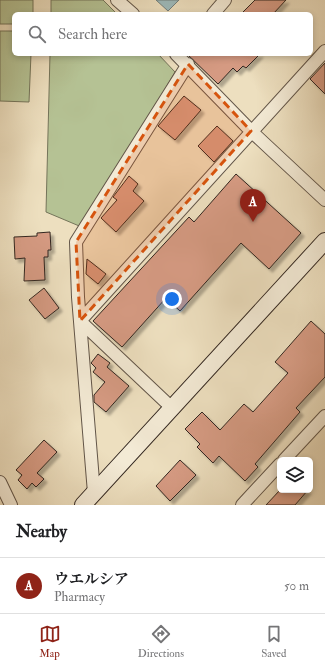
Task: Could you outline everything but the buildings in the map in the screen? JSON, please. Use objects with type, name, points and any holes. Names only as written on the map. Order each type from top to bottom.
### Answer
[{"type":"street","points":[[117,0],[130,12]]},
{"type":"street","points":[[215,12],[225,0]]},
{"type":"street","points":[[80,321],[325,51]]},
{"type":"street","points":[[178,56],[188,64],[251,131],[325,200]]},
{"type":"street","points":[[94,492],[80,321],[76,242],[188,64]]},
{"type":"street","points":[[83,505],[325,241]]},
{"type":"street","points":[[80,321],[172,408]]},
{"type":"street","points":[[287,457],[325,416]]},
{"type":"street","points":[[242,505],[277,467]]},
{"type":"street","points":[[0,482],[11,505]]},
{"type":"highlighted area","points":[[188,64],[251,131],[80,321],[76,242]]},
{"type":"green space","points":[[0,0],[33,0],[33,12],[12,12],[12,24],[0,24]]},
{"type":"green space","points":[[51,0],[103,0],[115,12],[51,12]]},
{"type":"green space","points":[[0,31],[12,31],[12,56],[31,56],[29,102],[0,101]]},
{"type":"green space","points":[[50,56],[160,56],[175,72],[84,228],[46,212]]},
{"type":"water","points":[[156,0],[179,0],[168,11]]},
{"type":"place","name":"ウエルシア","points":[[253,222]]}]
